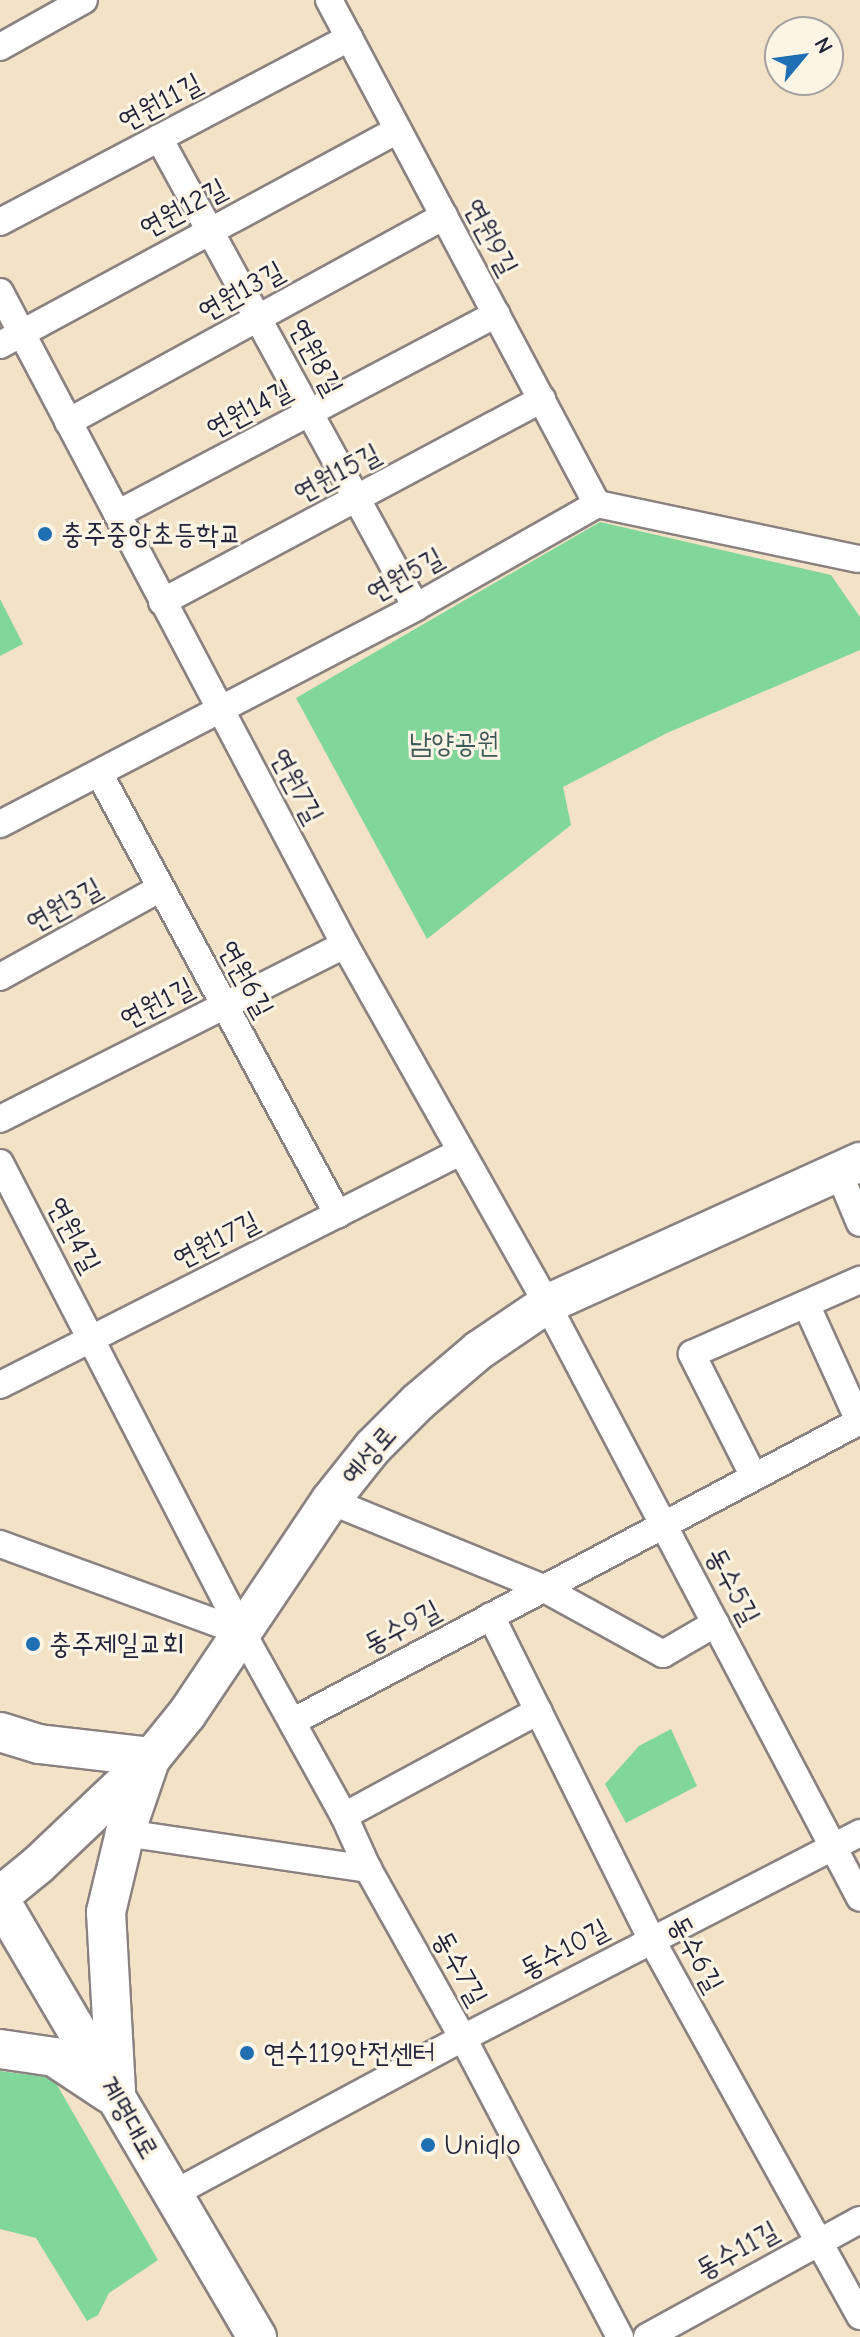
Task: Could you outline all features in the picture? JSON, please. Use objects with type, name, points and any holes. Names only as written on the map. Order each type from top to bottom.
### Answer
[{"type":"street","points":[[0,47],[84,0]]},
{"type":"street","name":"연원9길","points":[[329,0],[597,504]]},
{"type":"street","name":"연원11길","points":[[0,222],[349,38]]},
{"type":"street","name":"연원12길","points":[[11,339],[398,130]]},
{"type":"street","name":"연원8길","points":[[159,138],[416,607]]},
{"type":"street","name":"연원13길","points":[[68,422],[444,216]]},
{"type":"street","name":"연원7길","points":[[0,292],[11,339],[68,422],[345,945],[547,1304]]},
{"type":"street","name":"연원14길","points":[[117,514],[496,314]]},
{"type":"street","name":"연원15길","points":[[162,602],[542,399]]},
{"type":"street","points":[[597,504],[859,560]]},
{"type":"street","name":"연원5길","points":[[0,824],[416,607],[597,504]]},
{"type":"street","name":"연원6길","points":[[99,773],[338,1215]]},
{"type":"street","name":"연원3길","points":[[0,977],[159,889]]},
{"type":"street","name":"연원1길","points":[[0,1119],[345,945]]},
{"type":"street","name":"연원17길","points":[[0,1385],[460,1152]]},
{"type":"street","name":"연원4길","points":[[0,1163],[242,1632]]},
{"type":"street","points":[[849,1166],[860,1223]]},
{"type":"street","name":"예성로","points":[[0,1898],[152,1757],[187,1714],[330,1501],[373,1447],[418,1402],[479,1350],[547,1304],[849,1166]]},
{"type":"street","points":[[754,1477],[692,1354],[860,1280]]},
{"type":"street","name":"동수5길","points":[[547,1304],[860,1898]]},
{"type":"street","points":[[806,1304],[860,1421]]},
{"type":"street","name":"동수9길","points":[[292,1722],[860,1421]]},
{"type":"street","points":[[330,1501],[543,1588],[663,1654],[716,1623]]},
{"type":"street","points":[[0,1544],[242,1632]]},
{"type":"street","name":"동수6길","points":[[491,1616],[651,1939],[860,2316]]},
{"type":"street","name":"동수7길","points":[[242,1632],[344,1816],[368,1869],[463,2038],[620,2337]]},
{"type":"street","points":[[344,1816],[538,1711]]},
{"type":"street","points":[[0,1732],[39,1744],[152,1757],[125,1833],[106,1912],[117,2098]]},
{"type":"street","points":[[125,1833],[368,1869]]},
{"type":"street","name":"동수10길","points":[[173,2194],[651,1939],[860,1833]]},
{"type":"street","name":"계명대로","points":[[0,1898],[257,2337]]},
{"type":"street","points":[[0,2049],[54,2057],[117,2098]]},
{"type":"street","name":"동수11길","points":[[647,2337],[860,2220]]},
{"type":"green space","name":"남양공원","points":[[600,522],[831,575],[860,617],[860,650],[667,733],[563,787],[571,825],[427,939],[296,698]]},
{"type":"green space","points":[[0,599],[23,644],[0,656]]},
{"type":"green space","points":[[671,1729],[697,1786],[626,1823],[605,1784],[639,1746]]},
{"type":"green space","points":[[0,2071],[53,2078],[158,2260],[109,2293],[98,2315],[87,2321],[36,2238],[0,2229]]},
{"type":"place","name":"충주중앙초등학교","points":[[45,534]]},
{"type":"place","name":"충주제일교회","points":[[33,1644]]},
{"type":"place","name":"연수119안전센터","points":[[247,2053]]},
{"type":"place","name":"Uniqlo","points":[[428,2145]]}]
